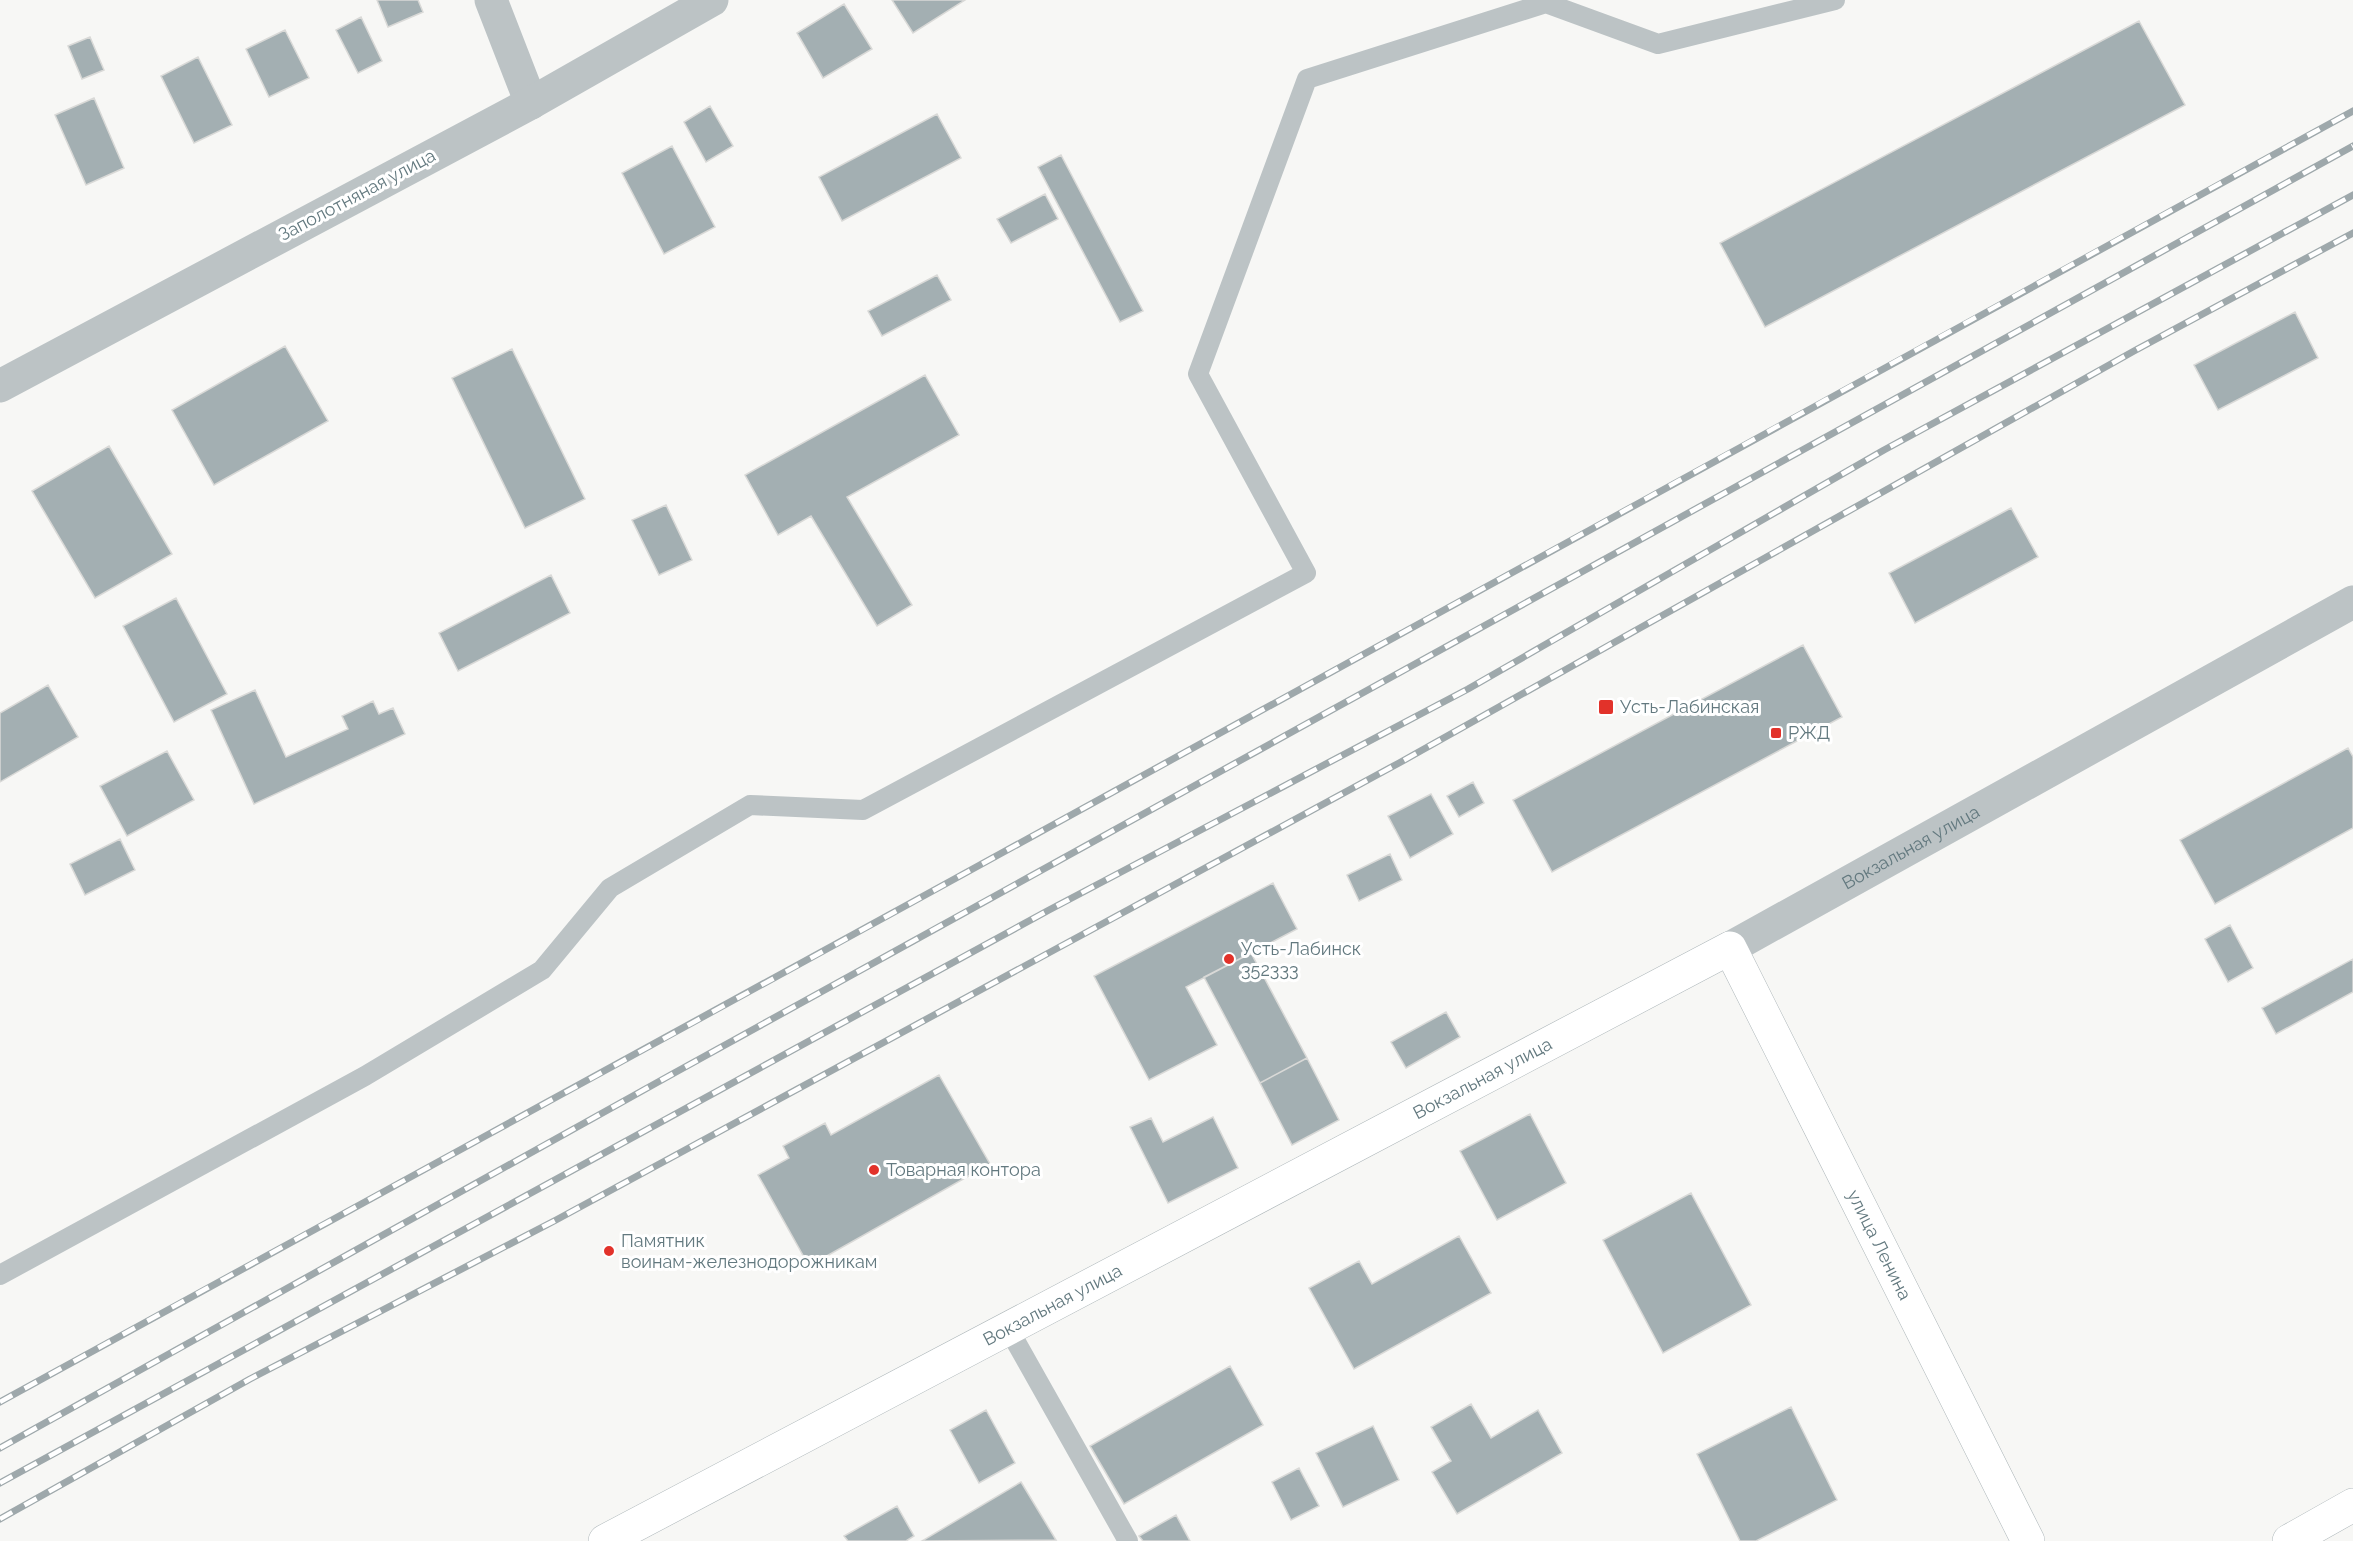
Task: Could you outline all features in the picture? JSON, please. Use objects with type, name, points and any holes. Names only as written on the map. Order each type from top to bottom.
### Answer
[{"type":"street","points":[[491,0],[531,103]]},
{"type":"street","name":"Заполотняная улица","points":[[0,386],[531,103],[712,0]]},
{"type":"street","name":"Вокзальная улица","points":[[605,1541],[1730,948],[2353,602]]},
{"type":"street","name":"улица Ленина","points":[[1730,948],[2028,1541]]},
{"type":"street","points":[[2289,1541],[2353,1505]]},
{"type":"lane","points":[[0,1275],[365,1076],[542,970],[610,888],[750,805],[863,810],[1306,573],[1198,374],[1306,79],[1546,1],[1658,44],[1835,0]]},
{"type":"lane","points":[[1008,1329],[1128,1541]]},
{"type":"building","points":[[377,0],[418,0],[423,12],[388,27]]},
{"type":"building","points":[[892,0],[965,0],[913,33]]},
{"type":"building","points":[[844,4],[872,49],[823,78],[797,33]]},
{"type":"building","points":[[361,17],[382,61],[358,73],[336,30]]},
{"type":"building","points":[[2139,21],[2185,105],[1765,327],[1720,243]]},
{"type":"building","points":[[285,30],[309,78],[269,97],[246,49]]},
{"type":"building","points":[[90,37],[104,70],[82,79],[68,46]]},
{"type":"building","points":[[198,57],[232,125],[194,143],[161,76]]},
{"type":"building","points":[[94,98],[124,168],[86,185],[55,115]]},
{"type":"building","points":[[710,106],[733,146],[706,162],[684,122]]},
{"type":"building","points":[[937,114],[961,158],[842,221],[819,177]]},
{"type":"building","points":[[672,146],[715,227],[664,254],[622,173]]},
{"type":"building","points":[[1061,155],[1143,311],[1120,322],[1038,167]]},
{"type":"building","points":[[1045,194],[1058,219],[1011,243],[997,219]]},
{"type":"building","points":[[937,275],[951,300],[882,336],[868,311]]},
{"type":"building","points":[[2295,312],[2318,358],[2218,410],[2194,365]]},
{"type":"building","points":[[285,346],[328,421],[214,485],[172,410]]},
{"type":"building","points":[[512,349],[585,499],[525,528],[452,378]]},
{"type":"building","points":[[925,375],[959,435],[847,497],[912,605],[877,626],[811,516],[778,535],[745,475]]},
{"type":"building","points":[[109,446],[172,554],[95,598],[32,491]]},
{"type":"building","points":[[666,505],[692,560],[659,575],[632,520]]},
{"type":"building","points":[[2011,508],[2038,557],[1915,623],[1889,573]]},
{"type":"building","points":[[551,575],[570,613],[458,671],[439,633]]},
{"type":"building","points":[[176,598],[227,694],[174,722],[123,626]]},
{"type":"building","name":"Усть-Лабинская","points":[[1803,645],[1842,717],[1552,872],[1513,800]]},
{"type":"building","points":[[48,685],[78,737],[0,782],[0,713]]},
{"type":"building","points":[[255,690],[286,757],[348,729],[342,716],[373,701],[379,714],[393,708],[405,734],[254,804],[211,710]]},
{"type":"building","points":[[2348,748],[2353,757],[2353,828],[2215,904],[2180,840]]},
{"type":"building","points":[[167,751],[194,800],[127,836],[100,786]]},
{"type":"building","points":[[1473,782],[1484,803],[1459,817],[1447,796]]},
{"type":"building","points":[[1431,794],[1453,834],[1410,858],[1388,816]]},
{"type":"building","points":[[120,839],[135,870],[85,895],[70,864]]},
{"type":"building","points":[[1390,854],[1402,880],[1359,901],[1347,875]]},
{"type":"building","points":[[1273,883],[1297,929],[1186,987],[1217,1045],[1149,1080],[1094,976]]},
{"type":"building","points":[[2230,925],[2253,968],[2228,982],[2205,939]]},
{"type":"building","points":[[1251,953],[1307,1058],[1260,1083],[1204,977]]},
{"type":"building","points":[[2353,959],[2353,992],[2276,1034],[2262,1008]]},
{"type":"building","points":[[1446,1012],[1460,1037],[1406,1068],[1391,1042]]},
{"type":"building","points":[[1307,1058],[1339,1120],[1292,1145],[1260,1083]]},
{"type":"building","name":"Товарная контора","points":[[939,1075],[990,1164],[809,1266],[758,1175],[789,1158],[783,1146],[825,1123],[831,1135]]},
{"type":"building","points":[[1530,1114],[1566,1183],[1497,1220],[1460,1151]]},
{"type":"building","points":[[1213,1117],[1238,1168],[1168,1203],[1130,1127],[1151,1118],[1163,1142]]},
{"type":"building","points":[[1691,1193],[1751,1305],[1663,1353],[1603,1240]]},
{"type":"building","points":[[1459,1236],[1491,1293],[1354,1369],[1309,1288],[1359,1261],[1372,1284]]},
{"type":"building","points":[[1230,1366],[1263,1425],[1124,1504],[1090,1446]]},
{"type":"building","points":[[1471,1404],[1491,1438],[1538,1410],[1562,1453],[1457,1514],[1432,1472],[1451,1461],[1431,1427]]},
{"type":"building","points":[[1791,1407],[1837,1500],[1756,1541],[1740,1541],[1697,1454]]},
{"type":"building","points":[[986,1410],[1015,1463],[979,1483],[950,1430]]},
{"type":"building","points":[[1373,1426],[1399,1480],[1343,1507],[1316,1453]]},
{"type":"building","points":[[1299,1468],[1319,1506],[1291,1520],[1272,1482]]},
{"type":"building","points":[[1021,1482],[1056,1540],[922,1541]]},
{"type":"building","points":[[897,1506],[914,1536],[906,1541],[848,1541],[844,1536]]},
{"type":"building","points":[[1176,1515],[1190,1541],[1143,1541],[1139,1536]]},
{"type":"railway","points":[[0,1402],[2353,111]]},
{"type":"railway","points":[[0,1448],[2353,146]]},
{"type":"railway","points":[[0,1483],[1049,910],[1468,689],[1884,450],[2353,195]]},
{"type":"railway","points":[[0,1519],[250,1379],[556,1220],[1399,763],[2134,351],[2353,233]]},
{"type":"place","name":"Усть-Лабинская","points":[[1606,707]]},
{"type":"place","name":"РЖД","points":[[1776,733]]},
{"type":"place","name":"Усть-Лабинск 352333","points":[[1229,959]]},
{"type":"place","name":"Товарная контора","points":[[874,1170]]},
{"type":"place","name":"Памятник воинам-железнодорожникам","points":[[609,1251]]}]
